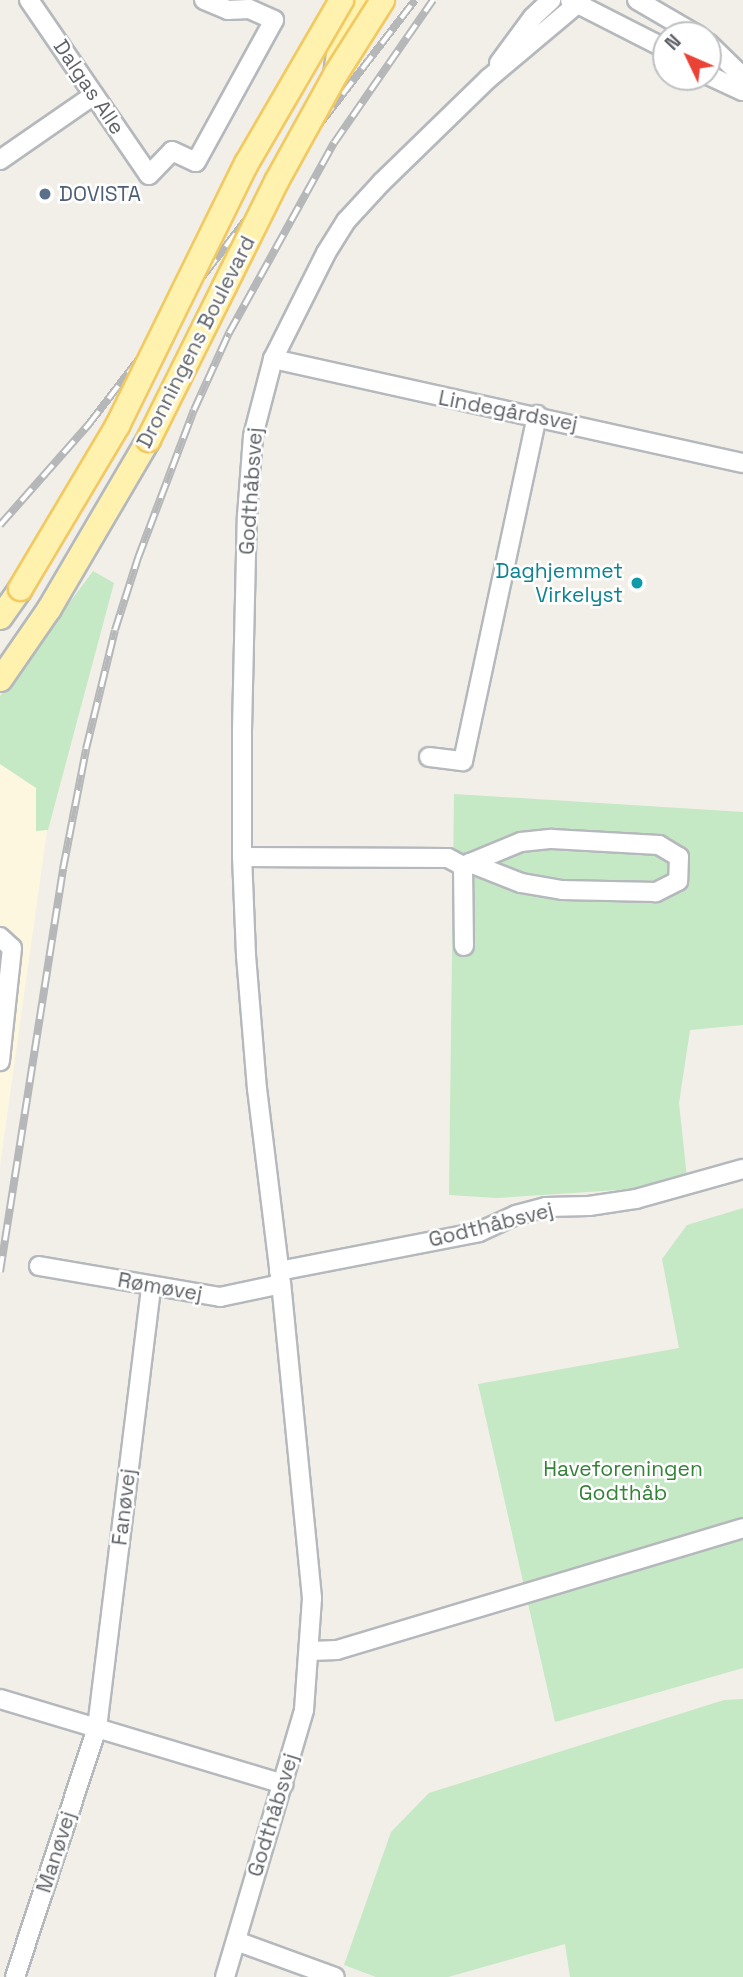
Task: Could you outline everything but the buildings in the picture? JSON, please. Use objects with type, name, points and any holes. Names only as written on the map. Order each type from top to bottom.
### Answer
[{"type":"main road","name":"Dronningens Boulevard","points":[[0,617],[117,425],[246,163],[341,0]]},
{"type":"main road","points":[[335,74],[340,37],[363,0]]},
{"type":"main road","name":"Dronningens Boulevard","points":[[0,679],[49,608],[148,439],[276,181],[335,74],[382,0]]},
{"type":"street","name":"Dalgas Alle","points":[[29,0],[149,175],[172,151],[196,162],[274,20],[249,9],[228,10],[204,0]]},
{"type":"street","name":"Godthåbsvej","points":[[489,78],[533,17],[551,0]]},
{"type":"street","points":[[637,0],[673,21]]},
{"type":"street","points":[[576,1],[652,42]]},
{"type":"street","name":"Godthåbsvej","points":[[225,1977],[304,1710],[311,1651],[313,1598],[280,1278],[257,1090],[242,857],[247,516],[253,436],[273,359],[326,253],[347,220],[489,78],[576,1]]},
{"type":"street","points":[[722,57],[743,77]]},
{"type":"street","points":[[722,81],[743,91]]},
{"type":"street","points":[[0,160],[94,95]]},
{"type":"street","name":"Lindegårdsvej","points":[[273,359],[434,397],[537,415],[743,463]]},
{"type":"street","points":[[429,757],[463,761],[537,415]]},
{"type":"street","points":[[242,857],[448,858],[522,883],[562,890],[656,892],[678,881],[678,857],[659,845],[552,839],[521,842],[466,864]]},
{"type":"street","points":[[464,946],[466,864]]},
{"type":"street","points":[[0,937],[12,948],[0,1060]]},
{"type":"street","name":"Godthåbsvej","points":[[280,1278],[479,1232],[516,1214],[546,1207],[589,1206],[636,1199],[743,1169]]},
{"type":"street","name":"Rømøvej","points":[[39,1266],[220,1297],[280,1278]]},
{"type":"street","name":"Fanøvej","points":[[97,1728],[151,1286]]},
{"type":"street","points":[[311,1651],[337,1650],[743,1528]]},
{"type":"street","points":[[0,1699],[284,1784]]},
{"type":"street","name":"Manøvej","points":[[15,1977],[97,1728]]},
{"type":"street","points":[[236,1941],[335,1977]]},
{"type":"shaded area","points":[[0,749],[53,788],[0,1166]]},
{"type":"green space","points":[[93,571],[114,583],[48,830],[36,831],[36,788],[0,764],[0,696]]},
{"type":"green space","points":[[454,794],[743,812],[743,1025],[690,1030],[679,1103],[687,1178],[648,1188],[497,1198],[449,1195]]},
{"type":"green space","name":"Haveforeningen Godthåb","points":[[743,1208],[743,1668],[555,1722],[478,1384],[679,1348],[662,1259],[687,1225]]},
{"type":"green space","points":[[743,1699],[743,1977],[570,1977],[565,1944],[448,1977],[376,1977],[344,1965],[391,1832],[429,1793],[724,1700]]},
{"type":"railway","points":[[0,525],[89,424],[415,0]]},
{"type":"railway","points":[[0,1272],[63,869],[86,749],[115,630],[138,558],[194,410],[229,333],[334,143],[433,0]]},
{"type":"place","name":"DOVISTA","points":[[45,194]]},
{"type":"place","name":"Daghjemmet Virkelyst","points":[[637,583]]}]
